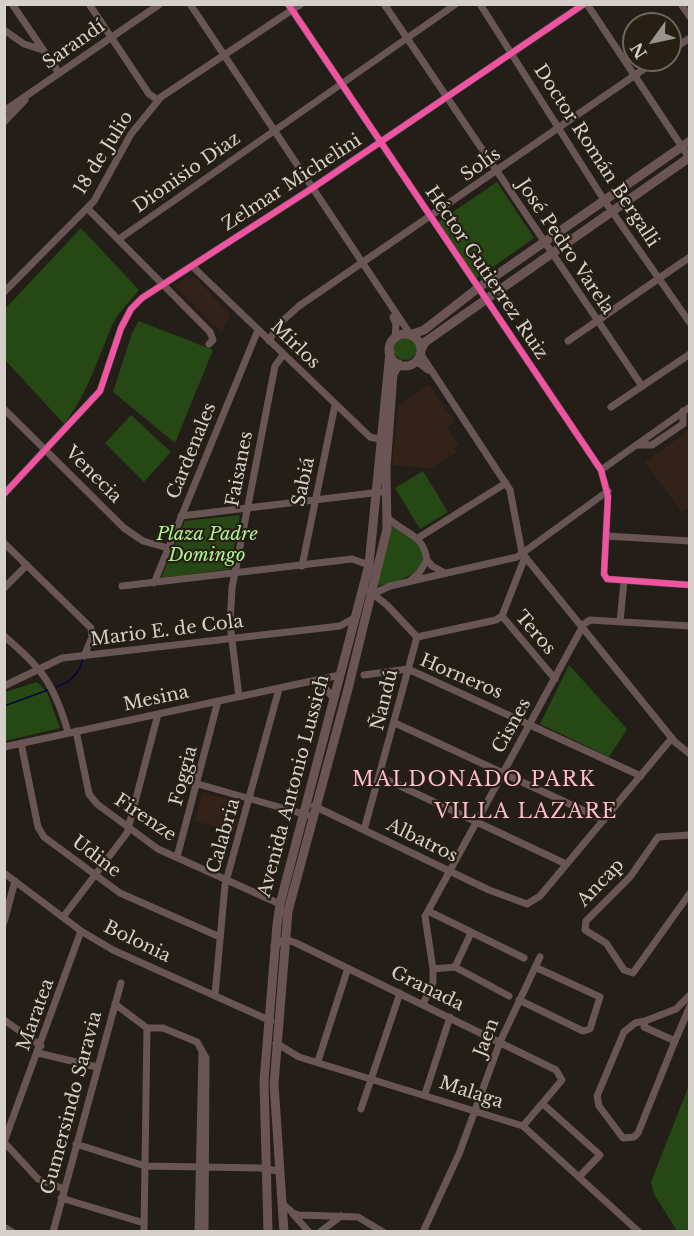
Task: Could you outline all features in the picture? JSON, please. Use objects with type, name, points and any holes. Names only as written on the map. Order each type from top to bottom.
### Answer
[{"type":"main road","points":[[686,144],[478,288],[424,330],[395,338],[390,352],[399,364],[413,363],[424,342],[689,158]]},
{"type":"main road","points":[[410,335],[417,339],[421,351]]},
{"type":"main road","name":"Avenida Antonio Lussich","points":[[268,1232],[264,1097],[266,1033],[274,946],[280,904],[369,565],[390,352]]},
{"type":"main road","name":"Avenida Antonio Lussich","points":[[284,1232],[284,1205],[278,1171],[274,1084],[285,939],[297,872],[316,811],[373,594],[387,517],[393,380],[399,364]]},
{"type":"street","points":[[4,9],[11,4],[59,73]]},
{"type":"street","points":[[89,4],[149,94],[159,100]]},
{"type":"street","name":"Sarandí","points":[[4,111],[160,4]]},
{"type":"street","points":[[190,4],[385,301],[410,335]]},
{"type":"street","name":"18 de Julio","points":[[4,292],[87,208],[99,193],[131,134],[159,100],[290,7],[301,4]]},
{"type":"street","name":"José Pedro Varela","points":[[384,4],[495,173],[642,386]]},
{"type":"street","name":"Dionisio Diaz","points":[[118,239],[456,4]]},
{"type":"street","name":"Doctor Román Bergalli","points":[[480,4],[604,200],[690,322]]},
{"type":"street","points":[[586,4],[686,144],[689,158]]},
{"type":"street","name":"Zelmar Michelini","points":[[4,494],[100,391],[121,328],[131,309],[164,284],[311,189],[586,4]]},
{"type":"street","points":[[681,4],[690,17]]},
{"type":"street","name":"Héctor Gutierrez Ruiz","points":[[290,7],[484,300],[601,470],[608,491],[604,574],[611,580],[624,581]]},
{"type":"street","points":[[4,30],[24,44],[43,50]]},
{"type":"street","name":"Solís","points":[[269,341],[285,317],[639,72]]},
{"type":"street","points":[[4,122],[30,94]]},
{"type":"street","points":[[87,208],[210,332],[213,336],[209,344]]},
{"type":"street","points":[[568,341],[690,257]]},
{"type":"street","name":"Mirlos","points":[[192,267],[335,405],[370,437],[380,439]]},
{"type":"street","points":[[385,301],[396,324],[395,338]]},
{"type":"street","name":"Cardenales","points":[[154,583],[258,330]]},
{"type":"street","points":[[421,351],[510,490],[523,555],[672,738],[690,754]]},
{"type":"street","points":[[611,407],[690,354]]},
{"type":"street","name":"Faisanes","points":[[239,697],[229,611],[234,574],[275,366],[283,355]]},
{"type":"street","points":[[413,363],[423,365],[440,383]]},
{"type":"street","name":"Sabiá","points":[[302,566],[335,405]]},
{"type":"street","name":"Venecia","points":[[4,409],[124,528],[143,541],[168,548]]},
{"type":"street","points":[[601,470],[686,409]]},
{"type":"street","points":[[418,538],[506,483]]},
{"type":"street","points":[[373,594],[390,586],[523,555],[608,491]]},
{"type":"street","points":[[181,516],[376,492],[381,492],[386,502]]},
{"type":"street","points":[[387,517],[418,538],[424,546],[427,560],[432,567],[447,574]]},
{"type":"street","points":[[606,536],[690,541]]},
{"type":"street","points":[[4,543],[91,628],[92,637],[84,656]]},
{"type":"street","points":[[502,616],[523,555]]},
{"type":"street","points":[[123,586],[352,560],[369,565]]},
{"type":"street","points":[[408,582],[419,573],[427,560]]},
{"type":"street","points":[[4,588],[27,565]]},
{"type":"street","points":[[620,622],[624,581],[690,585]]},
{"type":"street","points":[[387,604],[385,596],[390,586]]},
{"type":"street","points":[[363,587],[387,604],[417,637]]},
{"type":"street","name":"Teros","points":[[417,637],[496,620],[502,616],[555,679]]},
{"type":"street","name":"Mario E. de Cola","points":[[4,686],[62,658],[340,626],[356,617]]},
{"type":"street","points":[[582,629],[590,620],[690,627]]},
{"type":"street","points":[[340,626],[351,637]]},
{"type":"street","name":"Cisnes","points":[[428,911],[582,629]]},
{"type":"street","points":[[4,636],[40,669],[53,690],[68,732]]},
{"type":"street","name":"Ñandú","points":[[364,830],[381,777],[417,637]]},
{"type":"street","name":"Horneros","points":[[364,675],[408,669],[530,723],[641,776]]},
{"type":"street","name":"Mesina","points":[[4,747],[279,689],[339,678],[350,680]]},
{"type":"street","points":[[316,682],[334,699]]},
{"type":"street","name":"Calabria","points":[[215,995],[227,881],[279,689]]},
{"type":"street","name":"Foggia","points":[[177,857],[218,701]]},
{"type":"street","points":[[63,917],[128,828],[158,714]]},
{"type":"street","points":[[394,723],[604,820]]},
{"type":"street","name":"Firenze","points":[[76,731],[91,798],[150,844],[280,904]]},
{"type":"street","points":[[381,777],[566,864],[672,738]]},
{"type":"street","name":"Udine","points":[[21,743],[40,832],[95,875],[135,902],[220,937]]},
{"type":"street","name":"Albatros","points":[[198,784],[250,799],[316,811],[364,830],[449,871],[527,904],[534,902],[566,864]]},
{"type":"street","name":"Ancap","points":[[690,835],[662,834],[658,837],[630,878],[586,921],[585,930],[606,943],[624,970],[633,974],[690,893]]},
{"type":"street","name":"Bolonia","points":[[4,873],[81,931],[113,950],[268,1019]]},
{"type":"street","points":[[4,922],[15,881]]},
{"type":"street","points":[[423,1004],[433,982],[425,916],[428,911],[524,958]]},
{"type":"street","name":"Maratea","points":[[4,1142],[40,1049],[81,931]]},
{"type":"street","points":[[455,967],[471,933]]},
{"type":"street","points":[[274,946],[285,939]]},
{"type":"street","name":"Granada","points":[[285,939],[556,1070],[562,1080],[543,1104]]},
{"type":"street","name":"Jaen","points":[[423,1232],[477,1110],[500,1042],[540,957]]},
{"type":"street","points":[[433,969],[455,967],[509,996]]},
{"type":"street","points":[[519,1000],[585,1032],[590,1029],[600,997],[535,967]]},
{"type":"street","points":[[318,1061],[348,968]]},
{"type":"street","name":"Gumersindo Saravia","points":[[53,1232],[121,982]]},
{"type":"street","points":[[361,1109],[400,993]]},
{"type":"street","points":[[690,995],[676,1010],[628,1027],[624,1032],[597,1096],[599,1106],[623,1138],[634,1137],[638,1133],[690,1006]]},
{"type":"street","points":[[115,1004],[147,1028],[163,1028],[197,1042],[202,1051],[202,1168],[205,1232]]},
{"type":"street","points":[[676,1010],[678,1015],[686,1015]]},
{"type":"street","points":[[425,1094],[450,1017]]},
{"type":"street","points":[[268,1019],[278,1030]]},
{"type":"street","points":[[4,1020],[40,1049],[97,1067]]},
{"type":"street","points":[[645,1021],[644,1027],[648,1030],[675,1041]]},
{"type":"street","points":[[61,1198],[144,1227],[147,1028]]},
{"type":"street","name":"Malaga","points":[[266,1033],[277,1044],[299,1057],[523,1126],[639,1232]]},
{"type":"street","points":[[523,1126],[543,1104],[600,1155],[580,1176]]},
{"type":"street","points":[[4,1142],[38,1179],[64,1189]]},
{"type":"street","points":[[76,1144],[145,1166],[278,1171]]},
{"type":"street","points":[[198,1232],[202,1168]]},
{"type":"street","points":[[284,1205],[309,1232]]},
{"type":"street","points":[[293,1213],[358,1217],[382,1232]]},
{"type":"street","points":[[320,1232],[341,1216]]},
{"type":"street","points":[[4,1227],[12,1232]]},
{"type":"shaded area","points":[[188,276],[196,278],[230,314],[222,333],[174,285]]},
{"type":"shaded area","points":[[429,384],[455,422],[447,427],[459,445],[454,448],[457,452],[432,469],[392,465],[398,406]]},
{"type":"shaded area","points":[[689,430],[689,508],[682,513],[645,462]]},
{"type":"shaded area","points":[[203,792],[242,803],[234,832],[195,821]]},
{"type":"green space","points":[[497,182],[534,238],[476,279],[438,222]]},
{"type":"green space","points":[[81,228],[139,290],[113,323],[91,378],[64,424],[5,360],[5,309]]},
{"type":"green space","points":[[139,321],[213,350],[175,443],[113,392],[132,333]]},
{"type":"green space","points":[[405,336],[414,339],[417,348],[414,357],[405,360],[396,357],[393,348],[396,339]]},
{"type":"green space","points":[[131,415],[171,452],[144,482],[105,443]]},
{"type":"green space","points":[[423,471],[448,512],[420,529],[395,488]]},
{"type":"green space","name":"Plaza Padre Domingo","points":[[240,515],[230,569],[161,578],[185,521]]},
{"type":"green space","points":[[390,524],[418,543],[424,561],[413,574],[378,586]]},
{"type":"green space","points":[[569,665],[627,729],[609,757],[540,724]]},
{"type":"green space","points":[[37,682],[47,692],[60,728],[5,741],[5,692]]},
{"type":"green space","points":[[689,1085],[689,1231],[677,1231],[654,1194],[651,1182]]},
{"type":"waterway","points":[[56,687],[73,677],[83,660]]},
{"type":"waterway","points":[[4,706],[48,690]]},
{"type":"cycle path","points":[[288,4],[601,470],[608,496],[604,574],[607,579],[690,585]]},
{"type":"cycle path","points":[[4,494],[100,391],[121,328],[131,309],[142,298],[311,189],[584,4]]},
{"type":"district","name":"MALDONADO PARK","points":[[474,780]]},
{"type":"district","name":"VILLA LAZARE","points":[[526,812]]}]
